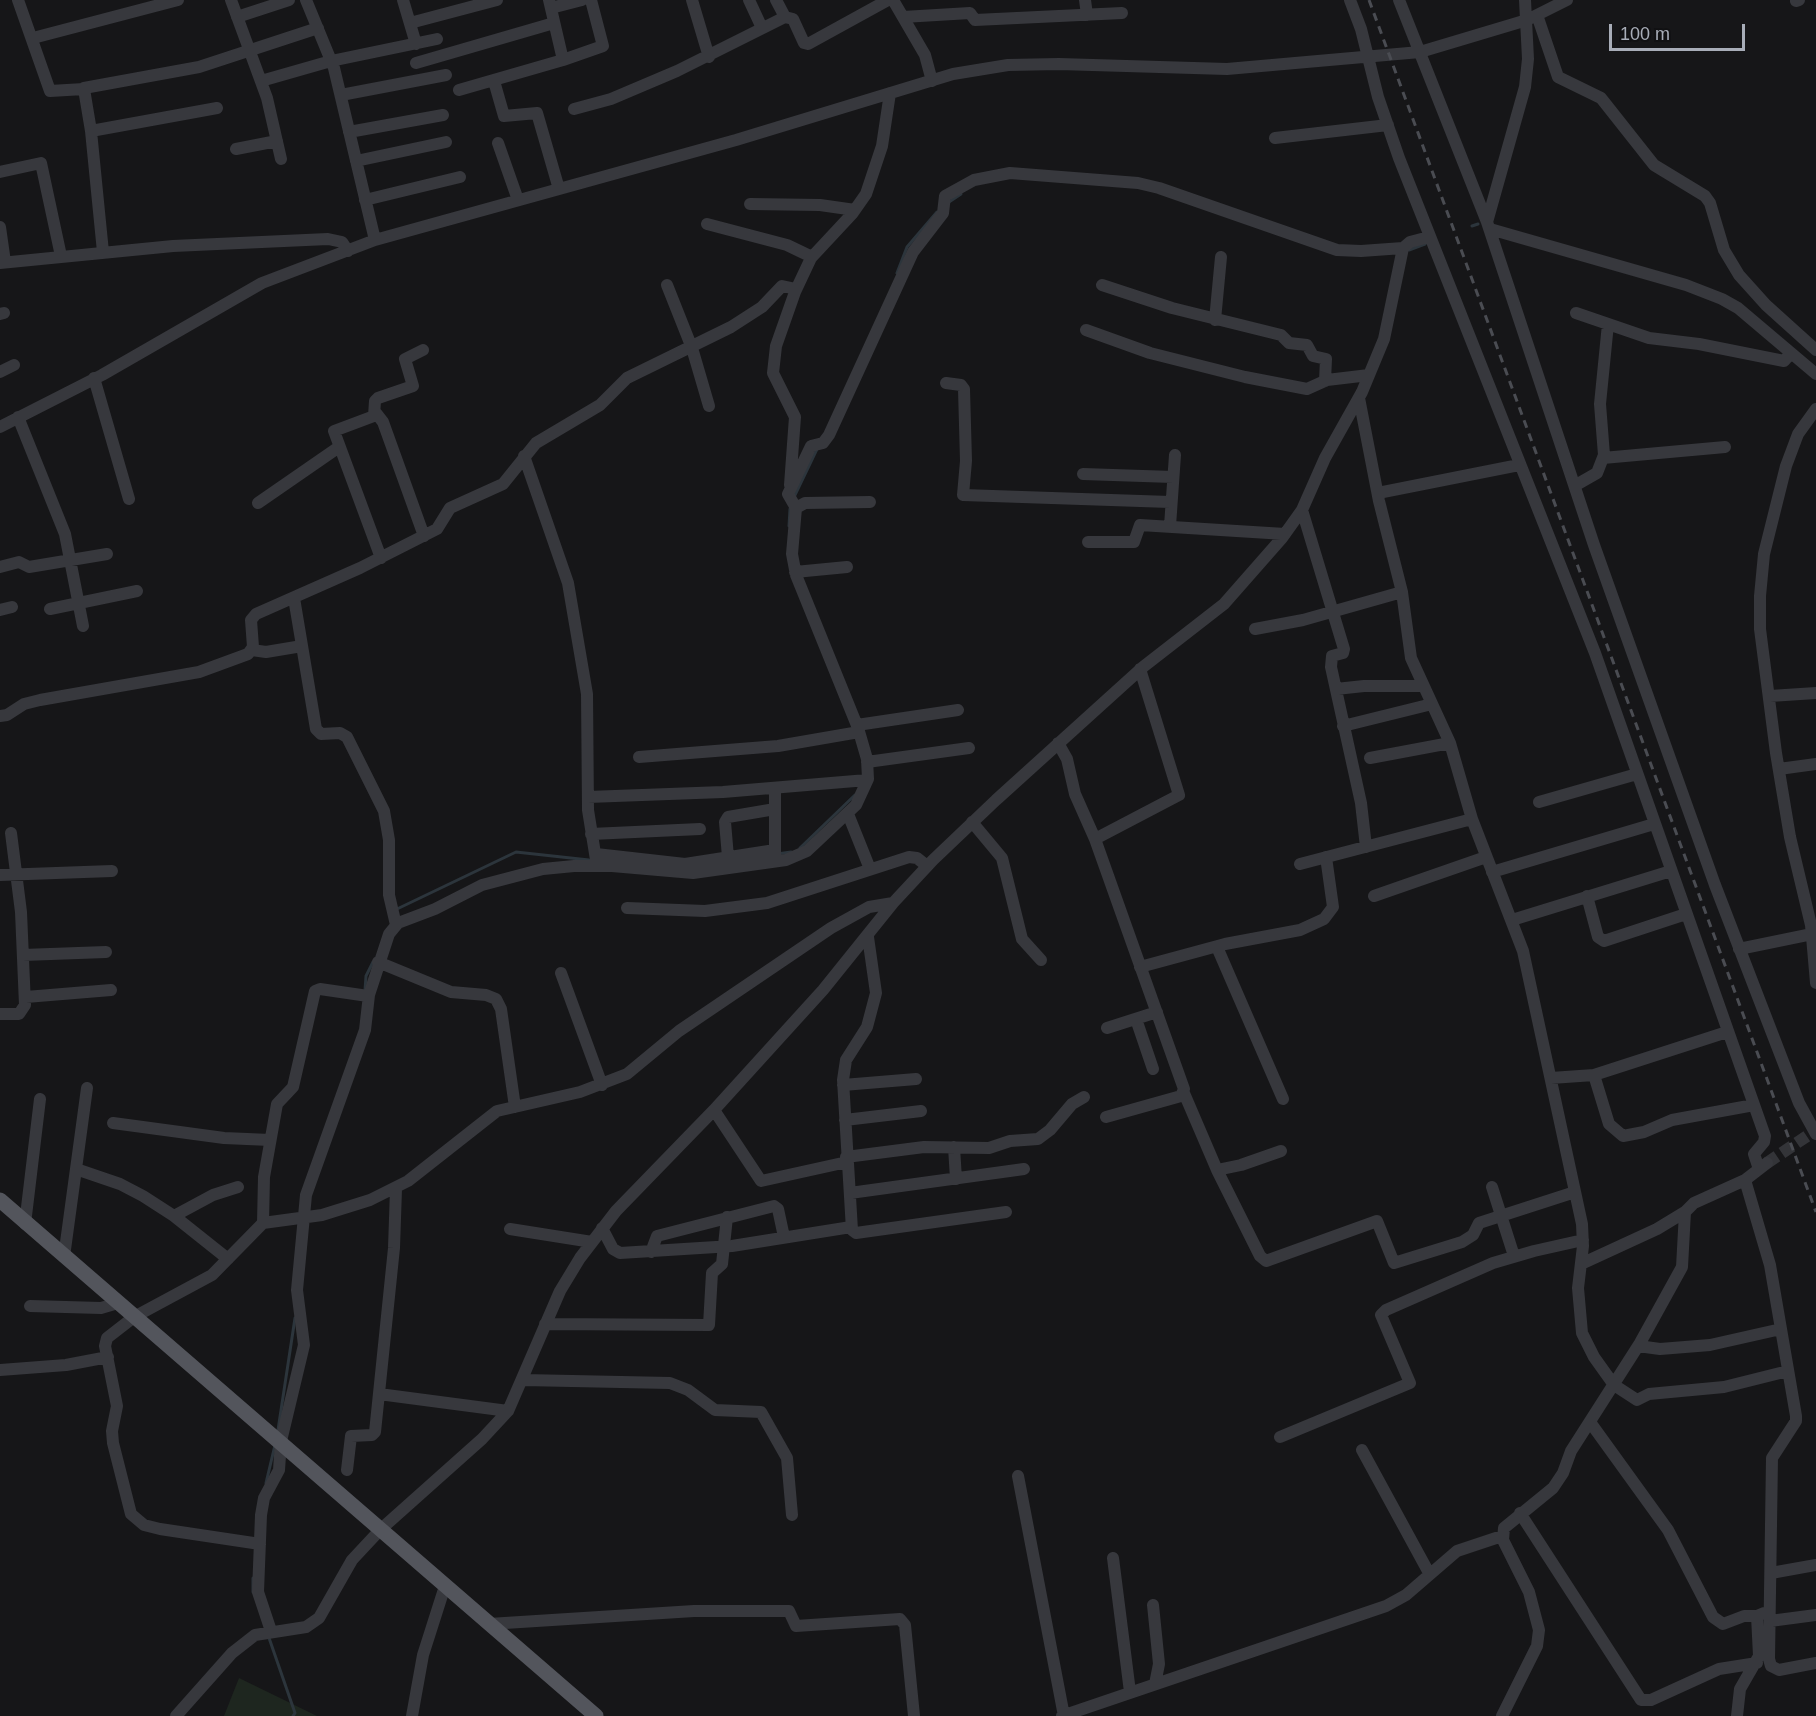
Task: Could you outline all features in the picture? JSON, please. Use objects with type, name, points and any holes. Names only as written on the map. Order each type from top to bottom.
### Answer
[{"type":"main road","points":[[0,1200],[596,1716]]},
{"type":"street","points":[[33,38],[178,0]]},
{"type":"street","points":[[231,0],[248,52],[261,81],[281,159]]},
{"type":"street","points":[[237,17],[289,0]]},
{"type":"street","points":[[306,0],[331,61],[341,95],[375,240]]},
{"type":"street","points":[[403,0],[416,44]]},
{"type":"street","points":[[410,23],[467,4],[497,0]]},
{"type":"street","points":[[563,60],[550,4],[582,0]]},
{"type":"street","points":[[459,90],[603,46],[591,0]]},
{"type":"street","points":[[692,0],[709,57]]},
{"type":"street","points":[[749,0],[762,28]]},
{"type":"street","points":[[776,0],[785,17]]},
{"type":"street","points":[[574,110],[611,99],[709,57],[785,17],[793,19],[804,43],[808,44],[888,0]]},
{"type":"street","points":[[893,0],[925,55],[932,81]]},
{"type":"street","points":[[1086,0],[1087,15]]},
{"type":"street","points":[[1350,0],[1388,125],[1429,237],[1595,653],[1765,1136],[1764,1142],[1754,1154],[1763,1166],[1745,1180],[1694,1203],[1685,1212],[1657,1229],[1581,1264]]},
{"type":"street","points":[[1399,0],[1488,225],[1612,595],[1739,949],[1799,1103],[1814,1128]]},
{"type":"street","points":[[1526,0],[1558,77],[1601,98],[1654,165],[1705,196],[1712,209],[1724,250],[1739,275],[1766,305],[1816,350]]},
{"type":"street","points":[[0,426],[94,378],[262,283],[375,240],[736,140],[953,74],[1008,65],[1059,64],[1227,69],[1420,52],[1532,18],[1567,0]]},
{"type":"street","points":[[22,1],[50,91],[84,88],[198,67],[318,28]]},
{"type":"street","points":[[903,17],[970,13],[975,20],[1122,13]]},
{"type":"street","points":[[1488,225],[1525,87],[1532,18]]},
{"type":"street","points":[[416,63],[554,23]]},
{"type":"street","points":[[261,81],[331,61],[437,39]]},
{"type":"street","points":[[341,95],[446,75]]},
{"type":"street","points":[[494,81],[504,116],[537,113],[559,189]]},
{"type":"street","points":[[84,88],[91,131],[103,252]]},
{"type":"street","points":[[395,919],[435,909],[495,880],[596,860],[685,864],[728,857],[775,855],[794,858],[807,851],[848,814],[860,799],[867,762],[795,572],[792,554],[795,417],[777,381],[773,366],[776,345],[796,289],[812,257],[855,210],[866,194],[882,146],[890,93]]},
{"type":"street","points":[[91,131],[217,108]]},
{"type":"street","points":[[349,132],[443,115]]},
{"type":"street","points":[[1275,138],[1388,125]]},
{"type":"street","points":[[236,149],[277,141]]},
{"type":"street","points":[[356,161],[446,142]]},
{"type":"street","points":[[498,143],[518,200]]},
{"type":"street","points":[[0,172],[42,163],[61,256]]},
{"type":"street","points":[[793,501],[808,451],[820,442],[913,252],[943,208],[944,197],[974,180],[1001,174],[1138,183],[1337,250],[1403,248],[1410,242],[1429,237]]},
{"type":"street","points":[[366,200],[460,177]]},
{"type":"street","points":[[750,204],[820,205],[855,210]]},
{"type":"street","points":[[707,224],[787,245],[812,257]]},
{"type":"street","points":[[1488,225],[1704,291],[1738,308],[1816,374]]},
{"type":"street","points":[[0,227],[3,262],[103,252],[328,239],[342,242],[348,251]]},
{"type":"street","points":[[176,1716],[232,1653],[255,1635],[314,1624],[352,1560],[380,1530],[482,1439],[508,1411],[545,1324],[569,1276],[602,1228],[714,1110],[868,937],[893,903],[927,866],[1140,669],[1224,604],[1285,534],[1302,510],[1325,458],[1370,375],[1384,339],[1403,248]]},
{"type":"street","points":[[1215,320],[1221,257]]},
{"type":"street","points":[[667,285],[692,348],[709,406]]},
{"type":"street","points":[[1102,285],[1144,300],[1215,320],[1281,334],[1289,343],[1307,345],[1312,355],[1326,359],[1325,381]]},
{"type":"street","points":[[252,650],[250,624],[253,617],[381,558],[439,528],[450,508],[503,484],[524,456],[540,440],[600,405],[627,378],[692,348],[753,314],[782,286],[796,289]]},
{"type":"street","points":[[1576,314],[1649,338],[1699,344],[1780,360],[1786,360],[1791,353]]},
{"type":"street","points":[[1576,485],[1597,473],[1603,458],[1605,442],[1600,404],[1608,324]]},
{"type":"street","points":[[1086,330],[1150,353],[1245,377],[1307,389],[1325,381],[1370,375]]},
{"type":"street","points":[[423,350],[405,359],[414,385],[376,399],[376,413],[383,422],[424,536]]},
{"type":"street","points":[[0,372],[14,365]]},
{"type":"street","points":[[94,378],[129,499]]},
{"type":"street","points":[[946,383],[961,385],[964,389],[966,461],[963,495],[1170,502]]},
{"type":"street","points":[[1359,398],[1378,493],[1402,592],[1410,651],[1450,743],[1472,819],[1523,951],[1575,1192],[1583,1240],[1578,1288],[1582,1333],[1594,1357],[1614,1385],[1637,1400],[1649,1394],[1724,1387],[1788,1371]]},
{"type":"street","points":[[1816,409],[1792,447],[1764,554],[1760,629],[1790,837],[1813,925],[1816,983]]},
{"type":"street","points":[[376,413],[335,429],[333,432],[381,558]]},
{"type":"street","points":[[18,417],[59,518],[83,626]]},
{"type":"street","points":[[258,503],[339,447]]},
{"type":"street","points":[[1603,458],[1725,447]]},
{"type":"street","points":[[1170,526],[1175,455]]},
{"type":"street","points":[[524,456],[568,583],[587,704],[588,797],[596,860]]},
{"type":"street","points":[[1378,493],[1519,465]]},
{"type":"street","points":[[1083,474],[1173,477]]},
{"type":"street","points":[[793,501],[805,503],[870,502]]},
{"type":"street","points":[[1302,510],[1344,650],[1331,657],[1343,726],[1361,803],[1366,847]]},
{"type":"street","points":[[1088,542],[1134,542],[1139,526],[1285,534]]},
{"type":"street","points":[[0,567],[20,562],[29,567],[107,554]]},
{"type":"street","points":[[795,572],[847,567]]},
{"type":"street","points":[[50,609],[137,591]]},
{"type":"street","points":[[1256,629],[1402,592]]},
{"type":"street","points":[[271,1631],[258,1592],[257,1544],[262,1506],[279,1472],[276,1438],[304,1345],[297,1290],[306,1191],[364,1030],[365,995],[395,919],[389,895],[388,840],[384,811],[347,737],[340,733],[321,734],[316,729],[294,598]]},
{"type":"street","points":[[0,716],[7,715],[24,704],[40,700],[198,672],[252,650],[266,652],[302,646]]},
{"type":"street","points":[[1095,839],[1179,795],[1140,669]]},
{"type":"street","points":[[1336,689],[1364,686],[1424,686]]},
{"type":"street","points":[[1770,696],[1816,693]]},
{"type":"street","points":[[1343,726],[1432,704]]},
{"type":"street","points":[[639,757],[778,746],[958,710]]},
{"type":"street","points":[[1058,743],[1066,759],[1075,794],[1095,839],[1184,1093],[1217,1170],[1260,1256],[1266,1261],[1377,1221],[1394,1263],[1462,1242],[1473,1235],[1479,1223],[1575,1192]]},
{"type":"street","points":[[1371,758],[1450,743]]},
{"type":"street","points":[[867,762],[969,748]]},
{"type":"street","points":[[1779,769],[1816,764]]},
{"type":"street","points":[[1539,802],[1637,774]]},
{"type":"street","points":[[588,797],[775,788],[865,780]]},
{"type":"street","points":[[775,788],[775,855]]},
{"type":"street","points":[[728,857],[725,822],[728,817],[775,809]]},
{"type":"street","points":[[848,814],[870,869]]},
{"type":"street","points":[[1300,864],[1472,819]]},
{"type":"street","points":[[972,822],[1002,858],[1022,939],[1041,960]]},
{"type":"street","points":[[1492,872],[1654,824]]},
{"type":"street","points":[[591,834],[700,829]]},
{"type":"street","points":[[0,1014],[21,1013],[26,997],[11,833]]},
{"type":"street","points":[[596,860],[688,873],[775,855]]},
{"type":"street","points":[[627,908],[705,911],[767,903],[913,857],[927,866]]},
{"type":"street","points":[[1140,967],[1217,946],[1300,930],[1329,915],[1333,907],[1326,857]]},
{"type":"street","points":[[1374,896],[1486,857]]},
{"type":"street","points":[[0,875],[112,871]]},
{"type":"street","points":[[1512,920],[1671,871]]},
{"type":"street","points":[[1587,896],[1598,937],[1604,941],[1686,914]]},
{"type":"street","points":[[257,1544],[160,1530],[144,1525],[130,1514],[113,1443],[112,1431],[117,1406],[105,1346],[107,1338],[134,1317],[202,1282],[263,1223],[322,1215],[396,1189],[497,1111],[602,1085],[632,1071],[679,1031],[831,928],[869,907],[893,903]]},
{"type":"street","points":[[1739,949],[1813,925]]},
{"type":"street","points":[[868,937],[876,993],[867,1027],[846,1060],[843,1085],[851,1227],[856,1233],[1006,1212]]},
{"type":"street","points":[[1217,946],[1283,1099]]},
{"type":"street","points":[[23,955],[106,952]]},
{"type":"street","points":[[378,962],[451,992],[486,995],[496,999],[501,1009],[515,1107]]},
{"type":"street","points":[[561,973],[602,1085]]},
{"type":"street","points":[[263,1223],[262,1191],[277,1104],[293,1087],[315,991],[320,989],[365,995]]},
{"type":"street","points":[[26,997],[111,990]]},
{"type":"street","points":[[1107,1028],[1157,1012]]},
{"type":"street","points":[[1136,1019],[1153,1069]]},
{"type":"street","points":[[1551,1078],[1594,1075],[1727,1032]]},
{"type":"street","points":[[1594,1075],[1609,1124],[1623,1136],[1644,1132],[1672,1120],[1754,1105]]},
{"type":"street","points":[[843,1085],[916,1080]]},
{"type":"street","points":[[64,1257],[87,1088]]},
{"type":"street","points":[[1106,1117],[1181,1096],[1184,1093]]},
{"type":"street","points":[[714,1110],[761,1181],[846,1159],[912,1148],[989,1148],[1010,1141],[1038,1139],[1050,1130],[1072,1104],[1084,1096]]},
{"type":"street","points":[[25,1224],[40,1099]]},
{"type":"street","points":[[845,1120],[921,1112]]},
{"type":"street","points":[[113,1123],[224,1138],[270,1140]]},
{"type":"street","points":[[954,1148],[956,1179]]},
{"type":"street","points":[[1217,1170],[1241,1165],[1281,1150]]},
{"type":"street","points":[[76,1169],[120,1184],[174,1216],[228,1259]]},
{"type":"street","points":[[850,1193],[1024,1169]]},
{"type":"street","points":[[1745,1180],[1770,1265],[1796,1421],[1772,1458],[1769,1659],[1774,1668],[1791,1669],[1816,1664]]},
{"type":"street","points":[[174,1216],[213,1195],[238,1187]]},
{"type":"street","points":[[1492,1187],[1514,1256]]},
{"type":"street","points":[[347,1470],[351,1435],[374,1433],[394,1248],[396,1189]]},
{"type":"street","points":[[651,1252],[657,1236],[776,1206],[784,1237]]},
{"type":"street","points":[[1502,1716],[1537,1646],[1539,1630],[1529,1592],[1502,1536],[1504,1528],[1553,1488],[1563,1473],[1571,1451],[1638,1346],[1682,1267],[1685,1212]]},
{"type":"street","points":[[545,1324],[709,1325],[712,1273],[722,1266],[727,1217]]},
{"type":"street","points":[[602,1228],[615,1251],[651,1252],[725,1247],[851,1227]]},
{"type":"street","points":[[510,1229],[592,1242]]},
{"type":"street","points":[[1280,1437],[1411,1382],[1388,1333],[1382,1313],[1514,1256],[1583,1240]]},
{"type":"street","points":[[30,1306],[101,1308],[118,1303]]},
{"type":"street","points":[[1638,1346],[1660,1349],[1701,1346],[1781,1329]]},
{"type":"street","points":[[0,1370],[66,1365],[108,1357]]},
{"type":"street","points":[[523,1380],[670,1383],[688,1390],[715,1410],[761,1412],[787,1458],[792,1515]]},
{"type":"street","points":[[379,1394],[508,1411]]},
{"type":"street","points":[[1590,1422],[1668,1530],[1717,1621],[1723,1624],[1744,1616],[1816,1616]]},
{"type":"street","points":[[1362,1450],[1429,1573]]},
{"type":"street","points":[[1018,1476],[1063,1716],[1386,1606],[1406,1595],[1456,1551],[1502,1536]]},
{"type":"street","points":[[1520,1514],[1641,1700],[1651,1700],[1719,1669],[1757,1663]]},
{"type":"street","points":[[1113,1558],[1130,1692]]},
{"type":"street","points":[[1771,1573],[1816,1565]]},
{"type":"street","points":[[412,1716],[423,1655],[446,1586]]},
{"type":"street","points":[[1154,1605],[1159,1664],[1155,1684]]},
{"type":"street","points":[[489,1624],[694,1611],[789,1611],[796,1626],[900,1619],[905,1625],[914,1716]]},
{"type":"street","points":[[1737,1716],[1740,1689],[1757,1663],[1757,1616]]},
{"type":"shaded area","points":[[239,1678],[317,1716],[224,1716]]},
{"type":"waterway","points":[[949,202],[961,194]]},
{"type":"waterway","points":[[897,273],[907,247],[937,212]]},
{"type":"waterway","points":[[1472,226],[1478,224]]},
{"type":"waterway","points":[[1409,250],[1425,244]]},
{"type":"waterway","points":[[794,497],[817,449]]},
{"type":"waterway","points":[[789,526],[790,509]]},
{"type":"waterway","points":[[800,848],[855,795]]},
{"type":"waterway","points":[[397,909],[516,852],[589,860]]},
{"type":"waterway","points":[[777,854],[791,852]]},
{"type":"waterway","points":[[365,990],[366,976],[373,962]]},
{"type":"waterway","points":[[278,1430],[295,1318]]},
{"type":"waterway","points":[[266,1483],[275,1445]]},
{"type":"waterway","points":[[253,1578],[253,1592]]},
{"type":"waterway","points":[[268,1635],[295,1713],[293,1716]]},
{"type":"tunnel","points":[[1767,1163],[1810,1134]]},
{"type":"railway","points":[[1369,0],[1816,1212]]}]
